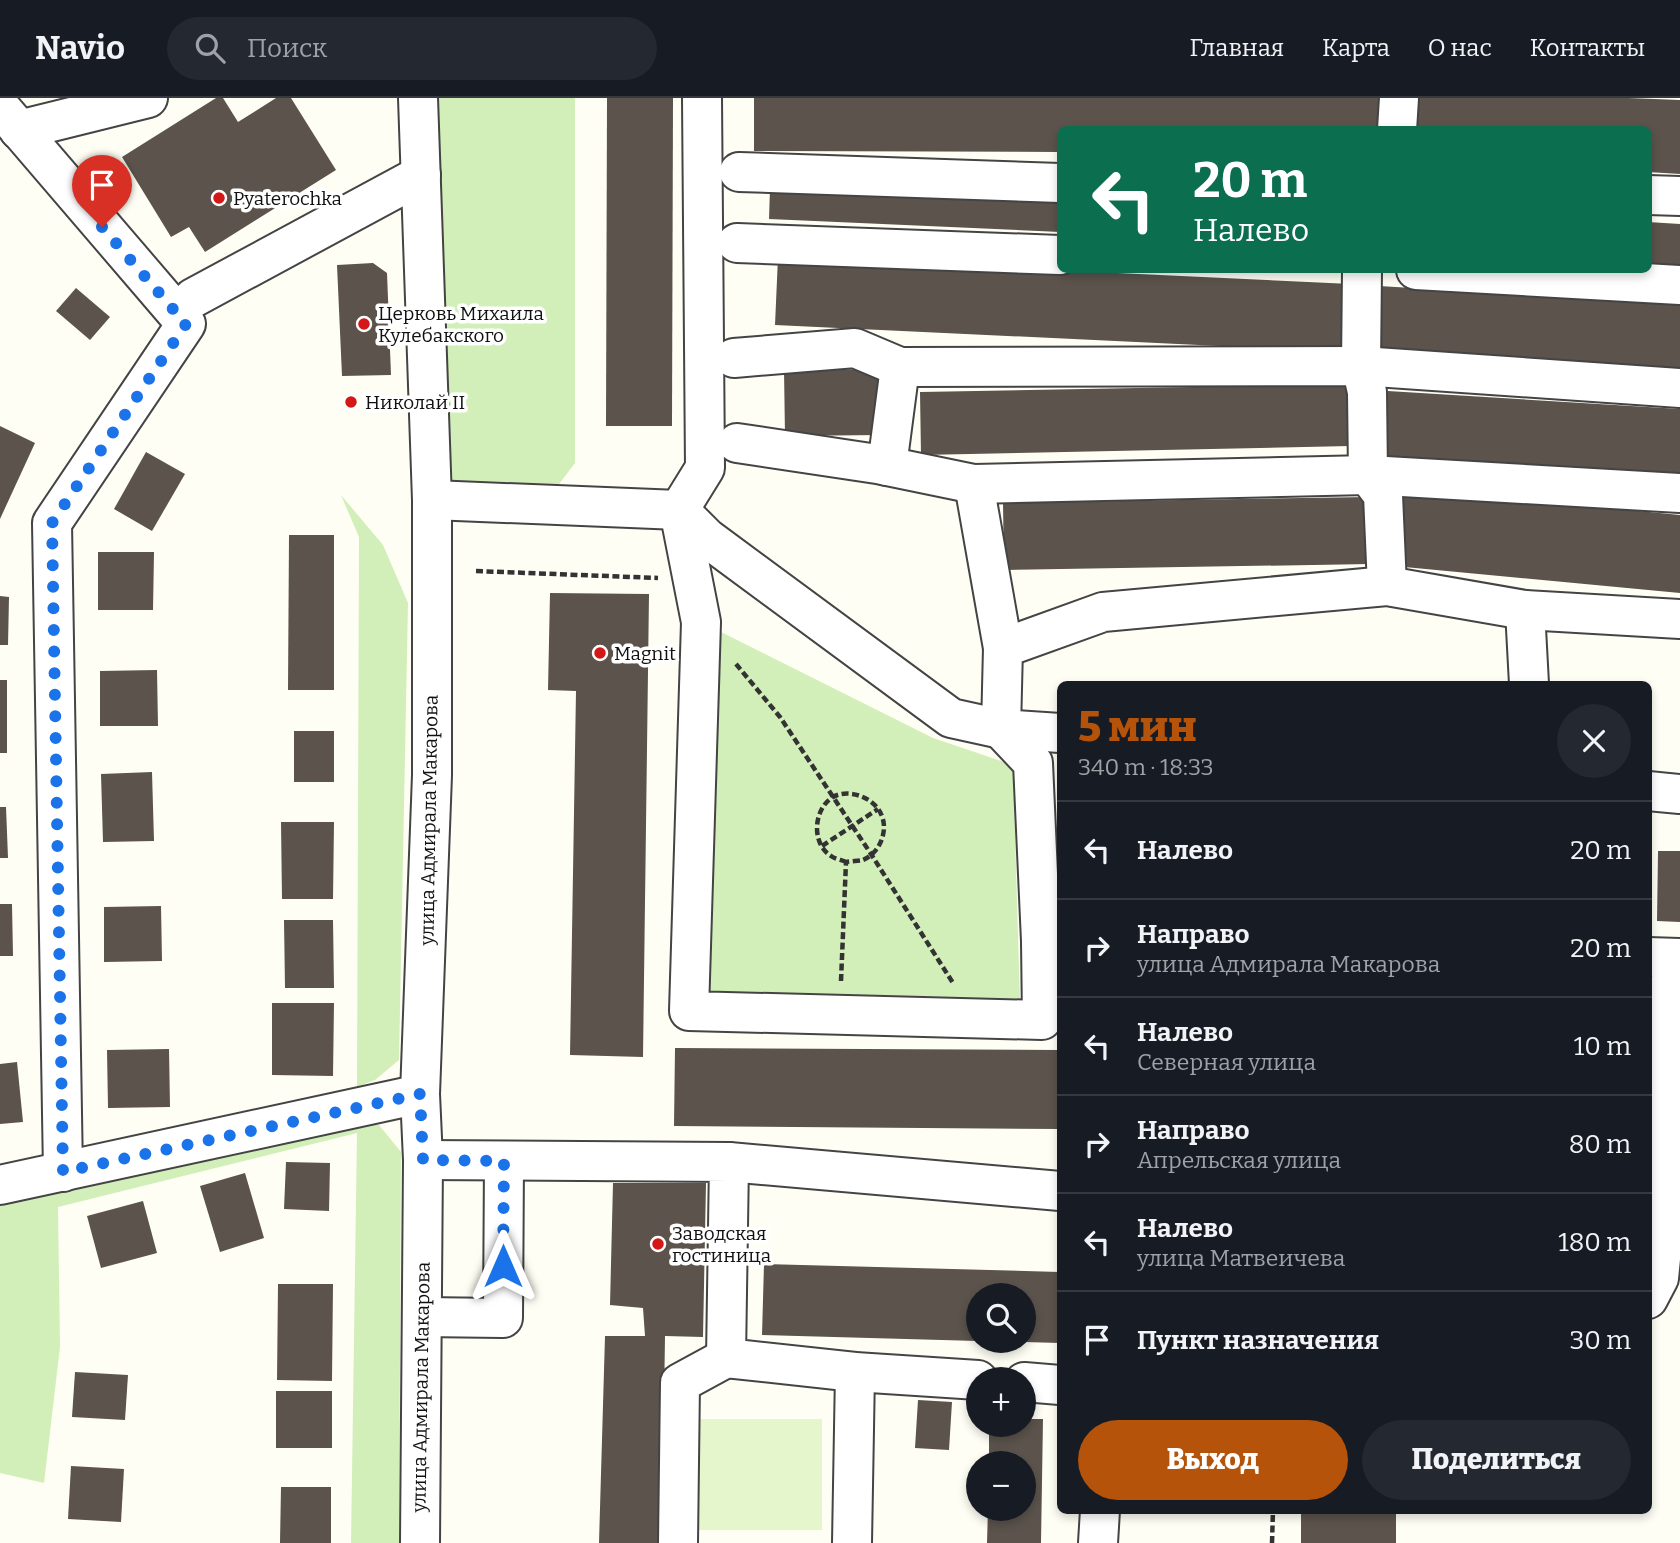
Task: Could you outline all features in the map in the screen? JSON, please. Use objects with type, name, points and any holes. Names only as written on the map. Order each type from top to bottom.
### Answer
[{"type":"street","points":[[10,119],[148,98]]},
{"type":"street","name":"улица Адмирала Макарова","points":[[418,98],[432,500],[432,775],[420,1094],[423,1160],[420,1543]]},
{"type":"street","points":[[702,98],[705,468],[678,510],[701,622],[689,1011],[1042,1020],[1051,942],[1033,763],[1001,729],[1003,648],[974,484]]},
{"type":"street","points":[[1397,126],[1399,98]]},
{"type":"street","points":[[10,119],[189,311]]},
{"type":"street","points":[[739,172],[1057,183]]},
{"type":"street","points":[[63,1172],[52,523],[189,311],[421,175]]},
{"type":"street","points":[[1652,195],[1680,196]]},
{"type":"street","points":[[737,243],[1057,255]]},
{"type":"street","points":[[1362,273],[1361,366],[1367,392],[1368,475],[1383,495],[1387,586]]},
{"type":"street","points":[[1469,273],[1680,285]]},
{"type":"street","points":[[734,358],[855,348],[900,367],[1361,366],[1680,388]]},
{"type":"street","points":[[887,466],[900,367]]},
{"type":"street","points":[[737,443],[887,466],[974,484],[1368,475],[1680,493]]},
{"type":"street","points":[[432,500],[678,510],[707,538],[951,718],[1001,729],[1057,733]]},
{"type":"street","points":[[1003,648],[1103,612],[1387,586],[1525,610],[1680,618]]},
{"type":"street","points":[[1525,610],[1530,681]]},
{"type":"street","points":[[1652,792],[1680,794]]},
{"type":"street","points":[[1652,1291],[1659,1278],[1666,1210],[1665,974]]},
{"type":"street","points":[[0,1185],[420,1094]]},
{"type":"street","points":[[423,1160],[729,1162],[1057,1191]]},
{"type":"street","points":[[422,1317],[503,1318],[504,1161]]},
{"type":"street","points":[[726,1359],[729,1162]]},
{"type":"street","points":[[678,1543],[680,1383],[726,1359],[855,1372],[966,1379]]},
{"type":"street","points":[[852,1543],[855,1372]]},
{"type":"street","points":[[1036,1383],[1057,1385]]},
{"type":"street","points":[[1098,1543],[1100,1514]]},
{"type":"path","points":[[476,571],[663,578]]},
{"type":"path","points":[[701,622],[780,717],[871,853],[957,990]]},
{"type":"path","points":[[853,793],[870,800],[878,809],[884,831],[878,848],[864,859],[846,862],[830,856],[818,842],[816,824],[822,807],[832,797],[853,793]]},
{"type":"path","points":[[822,846],[878,809]]},
{"type":"path","points":[[841,985],[846,862]]},
{"type":"path","points":[[1272,1543],[1273,1514]]},
{"type":"green space","points":[[430,98],[575,98],[575,463],[550,496],[442,492]]},
{"type":"green space","points":[[341,495],[383,545],[408,603],[399,1060],[375,1080],[357,1087],[359,537]]},
{"type":"green space","points":[[701,622],[933,738],[1013,765],[1020,1003],[711,997],[688,965]]},
{"type":"green space","points":[[358,1122],[379,1125],[401,1152],[399,1543],[351,1543],[357,1133],[58,1207],[60,1347],[44,1483],[0,1473],[0,1199]]},
{"type":"green space","points":[[693,1419],[822,1419],[822,1530],[693,1530]]},
{"type":"building","name":"Pyaterochka","points":[[216,98],[223,98],[238,122],[276,98],[291,98],[336,170],[205,252],[189,227],[171,237],[122,157]]},
{"type":"building","points":[[607,98],[673,98],[672,426],[606,426]]},
{"type":"building","points":[[754,98],[1383,98],[1383,126],[1057,126],[1057,152],[754,151]]},
{"type":"building","points":[[1414,98],[1680,100],[1680,174],[1652,172],[1652,126],[1413,126]]},
{"type":"building","points":[[770,187],[1057,199],[1057,232],[769,219]]},
{"type":"building","points":[[1652,222],[1680,224],[1680,266],[1652,264]]},
{"type":"building","points":[[778,257],[1057,270],[1057,273],[1118,273],[1351,284],[1348,352],[775,325]]},
{"type":"building","name":"Церковь Михаила Кулебакского","points":[[373,263],[387,273],[391,375],[342,376],[337,265]]},
{"type":"building","points":[[1379,286],[1680,304],[1680,371],[1372,355]]},
{"type":"building","points":[[76,288],[110,317],[90,340],[56,311]]},
{"type":"building","points":[[880,369],[880,435],[785,436],[784,370]]},
{"type":"building","points":[[1349,384],[1350,446],[921,455],[920,392]]},
{"type":"building","points":[[1388,391],[1680,409],[1680,478],[1380,459]]},
{"type":"building","points":[[0,426],[35,443],[0,519]]},
{"type":"building","points":[[146,452],[185,474],[152,531],[114,509]]},
{"type":"building","points":[[1401,488],[1680,515],[1680,593],[1394,566]]},
{"type":"building","points":[[1369,497],[1370,564],[1004,570],[1003,503]]},
{"type":"building","points":[[289,535],[334,535],[334,690],[288,690]]},
{"type":"building","points":[[98,552],[154,552],[153,610],[98,610]]},
{"type":"building","points":[[550,593],[649,594],[643,1057],[570,1055],[576,691],[548,690]]},
{"type":"building","points":[[0,596],[9,597],[8,645],[0,645]]},
{"type":"building","points":[[157,670],[158,726],[100,726],[100,671]]},
{"type":"building","points":[[0,680],[7,680],[7,753],[0,753]]},
{"type":"building","points":[[294,731],[334,731],[334,782],[294,782]]},
{"type":"building","points":[[152,772],[154,841],[103,842],[101,774]]},
{"type":"building","points":[[0,807],[6,807],[8,858],[0,858]]},
{"type":"building","points":[[281,822],[334,822],[333,899],[282,899]]},
{"type":"building","points":[[1658,851],[1680,851],[1680,922],[1657,921]]},
{"type":"building","points":[[0,904],[12,904],[13,956],[0,956]]},
{"type":"building","points":[[161,906],[162,961],[104,962],[104,907]]},
{"type":"building","points":[[284,920],[333,920],[334,988],[285,988]]},
{"type":"building","points":[[272,1003],[334,1003],[333,1076],[272,1075]]},
{"type":"building","points":[[675,1048],[1057,1050],[1057,1129],[674,1126]]},
{"type":"building","points":[[169,1049],[170,1107],[108,1108],[107,1050]]},
{"type":"building","points":[[17,1062],[23,1122],[0,1124],[0,1064]]},
{"type":"building","points":[[286,1162],[330,1163],[329,1211],[284,1209]]},
{"type":"building","points":[[245,1173],[264,1238],[220,1252],[200,1186]]},
{"type":"building","points":[[613,1183],[706,1183],[703,1337],[665,1336],[662,1543],[599,1543],[605,1336],[645,1336],[643,1308],[610,1305]]},
{"type":"building","points":[[143,1201],[157,1253],[101,1268],[87,1216]]},
{"type":"building","points":[[764,1264],[1057,1272],[1057,1343],[1036,1342],[1036,1283],[966,1283],[966,1341],[762,1335]]},
{"type":"building","points":[[278,1284],[333,1284],[332,1381],[277,1380]]},
{"type":"building","points":[[75,1372],[128,1375],[125,1420],[72,1417]]},
{"type":"building","points":[[276,1391],[332,1391],[332,1448],[276,1448]]},
{"type":"building","points":[[918,1400],[952,1402],[949,1450],[915,1448]]},
{"type":"building","points":[[1036,1419],[1043,1419],[1041,1543],[987,1543],[988,1521],[1036,1521],[1036,1451],[989,1451],[989,1437],[1036,1437]]},
{"type":"building","points":[[71,1466],[124,1469],[121,1522],[68,1519]]},
{"type":"building","points":[[281,1487],[331,1487],[331,1543],[280,1543]]},
{"type":"building","points":[[1301,1514],[1396,1514],[1396,1543],[1301,1543]]},
{"type":"place","name":"Pyaterochka","points":[[219,198]]},
{"type":"place","name":"Церковь Михаила Кулебакского","points":[[364,324]]},
{"type":"place","name":"Николай II","points":[[351,402]]},
{"type":"place","name":"Magnit","points":[[600,653]]},
{"type":"place","name":"Заводская гостиница","points":[[658,1244]]},
{"type":"route","points":[[102,227],[186,324],[52,523],[63,1172],[420,1094],[423,1160],[504,1161],[503,1266]]}]
